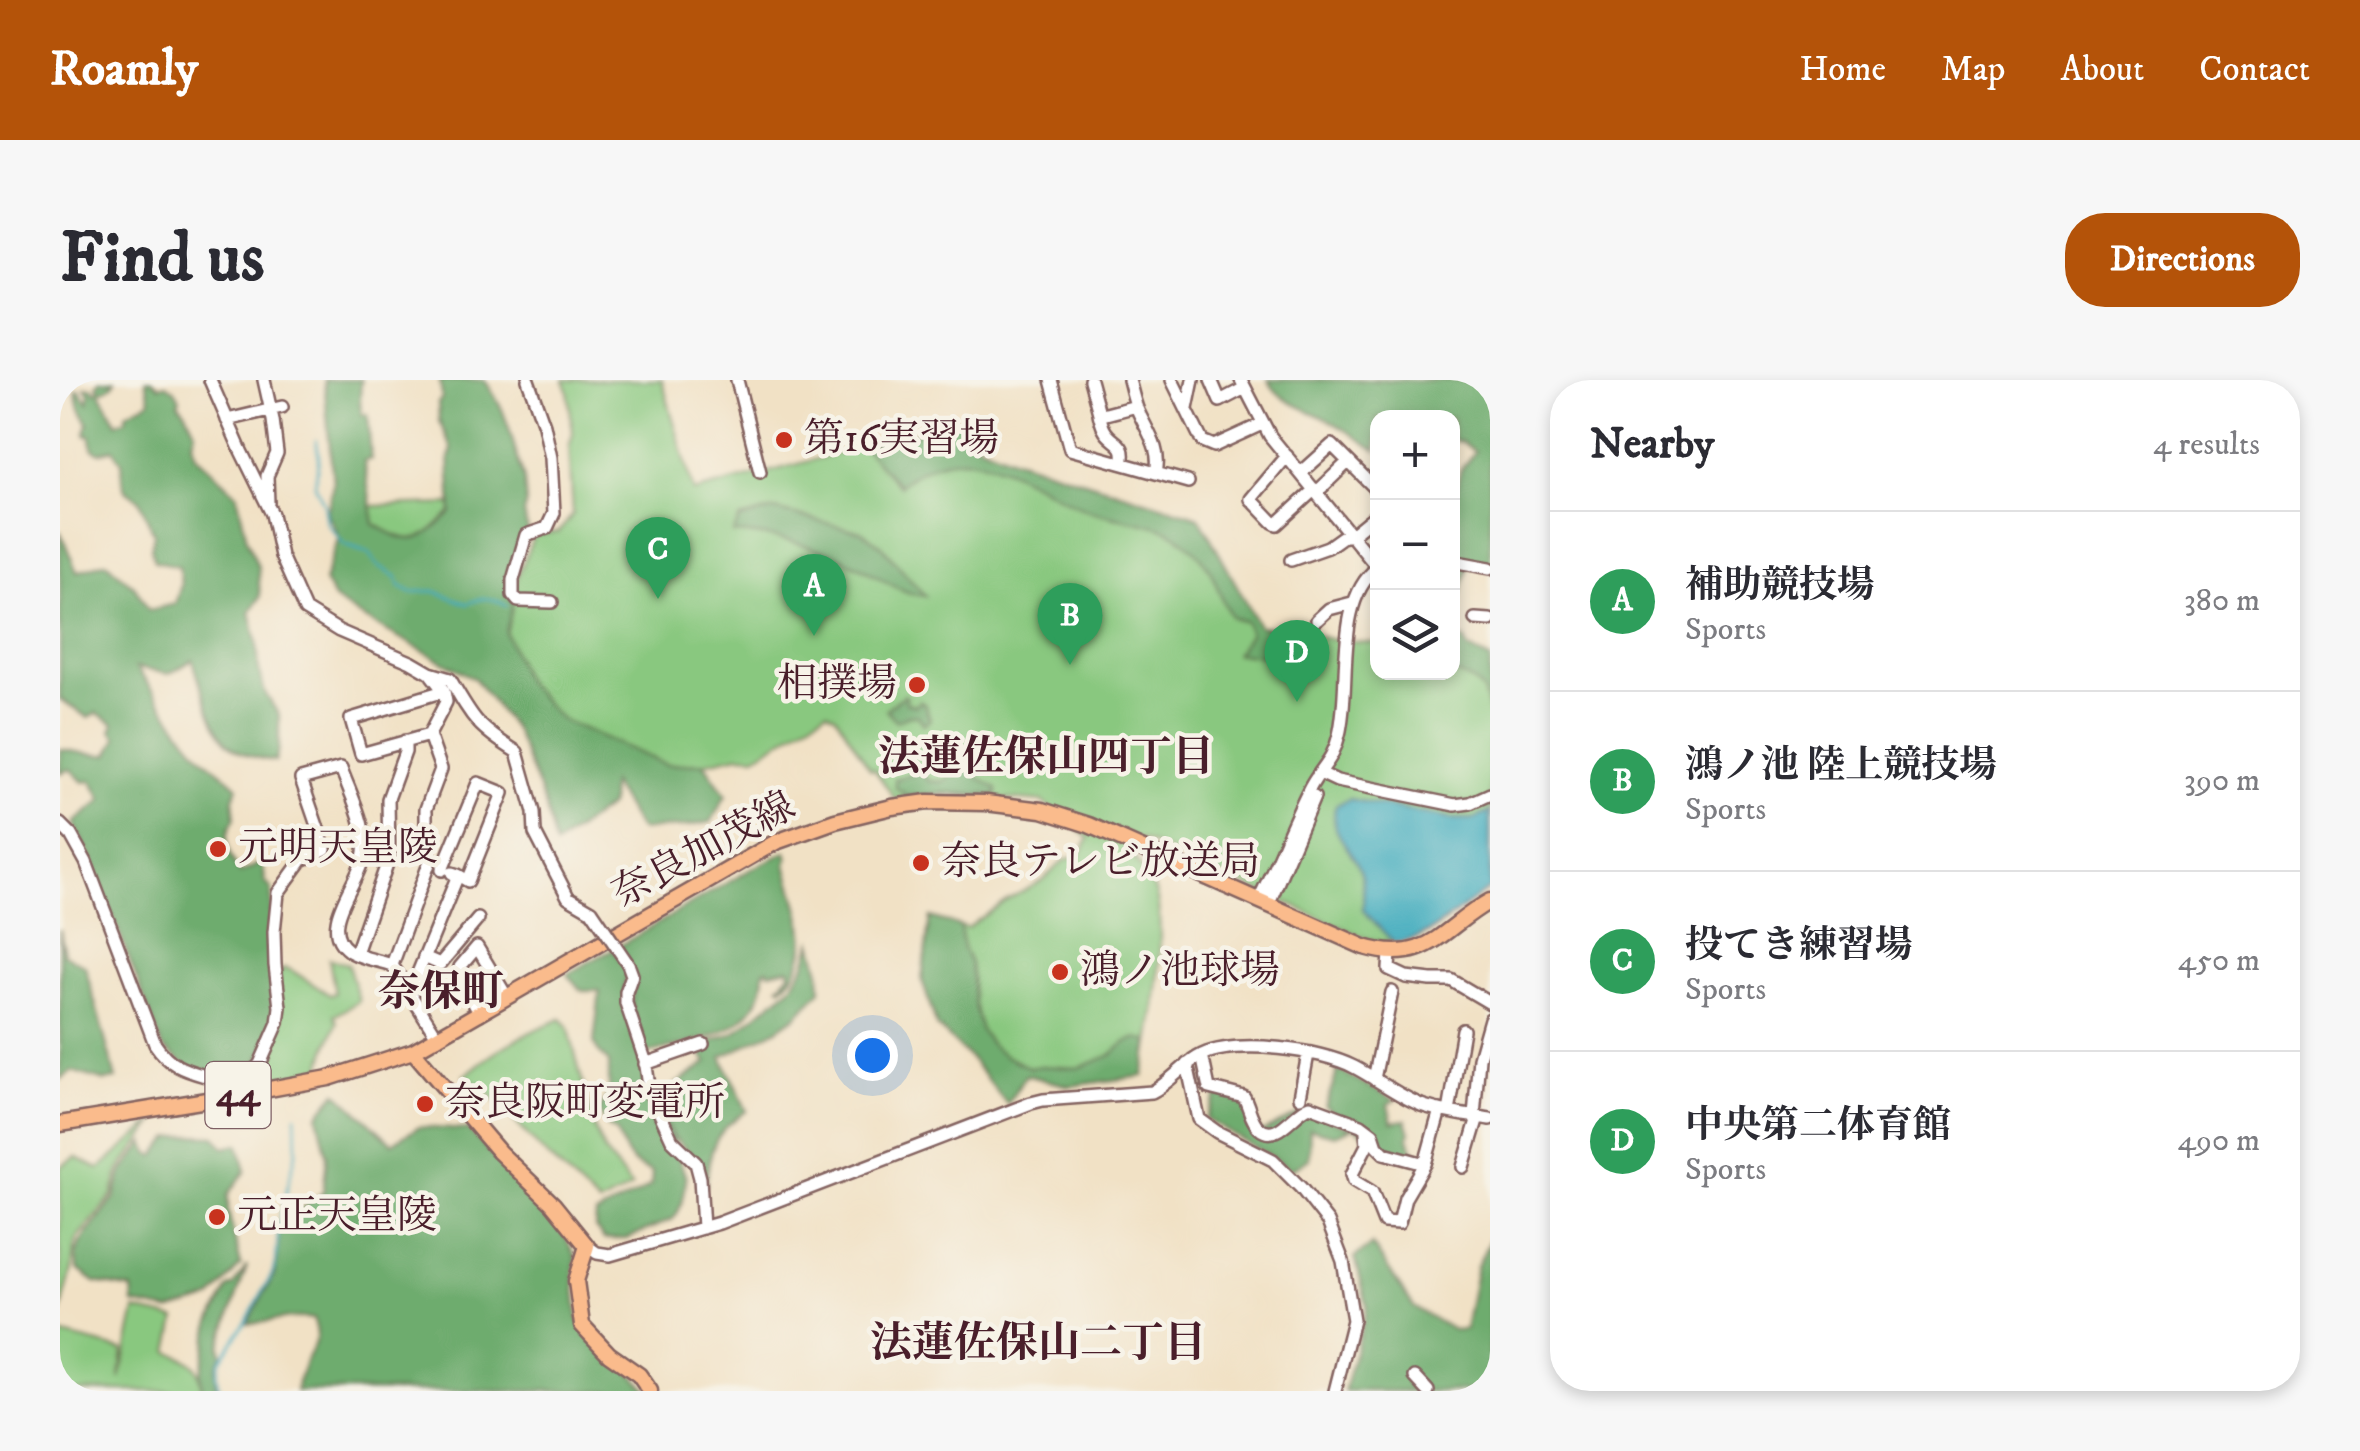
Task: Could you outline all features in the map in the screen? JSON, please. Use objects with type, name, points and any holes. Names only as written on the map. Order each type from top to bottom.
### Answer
[{"type":"main road","name":"奈良加茂線","points":[[60,1124],[330,1078],[413,1051],[776,842],[835,821],[903,805],[956,801],[1042,810],[1089,825],[1364,947],[1390,953]]},
{"type":"main road","points":[[1390,953],[1410,952],[1434,941],[1490,900]]},
{"type":"main road","points":[[413,1051],[499,1152],[553,1204],[587,1246],[576,1282],[582,1325],[608,1354],[639,1374],[650,1391]]},
{"type":"street","points":[[210,380],[272,514],[281,556],[305,610],[339,631],[430,674],[450,679],[474,720],[517,752],[534,812],[535,833],[568,897],[592,911],[632,974],[626,1003],[650,1092],[664,1128],[696,1163],[703,1228]]},
{"type":"street","points":[[266,380],[276,408],[276,453],[267,476],[268,507]]},
{"type":"street","points":[[528,380],[551,458],[554,513],[547,528],[526,536],[512,594],[518,601],[552,602]]},
{"type":"street","points":[[737,380],[760,472]]},
{"type":"street","points":[[1051,380],[1070,450],[1188,482]]},
{"type":"street","points":[[1090,380],[1105,432],[1122,449],[1122,463]]},
{"type":"street","points":[[1129,380],[1156,450],[1156,472]]},
{"type":"street","points":[[1172,380],[1202,441],[1214,446],[1262,424]]},
{"type":"street","points":[[1187,410],[1193,380]]},
{"type":"street","points":[[1210,380],[1220,402],[1243,384],[1262,424],[1370,558]]},
{"type":"street","points":[[1099,413],[1136,406]]},
{"type":"street","points":[[228,420],[276,408]]},
{"type":"street","points":[[1301,473],[1332,445],[1370,483]]},
{"type":"street","points":[[1287,456],[1250,500],[1277,524],[1348,462]]},
{"type":"street","points":[[1291,560],[1324,549],[1370,520]]},
{"type":"street","points":[[1460,562],[1490,568]]},
{"type":"street","points":[[1263,903],[1312,801],[1320,774],[1331,760],[1340,731],[1352,604],[1370,575]]},
{"type":"street","points":[[1317,620],[1333,607],[1352,604]]},
{"type":"street","points":[[1475,619],[1490,620]]},
{"type":"street","points":[[392,965],[430,861],[426,809],[440,769],[429,735],[446,702],[444,691],[430,674]]},
{"type":"street","points":[[429,735],[361,754],[351,719],[444,691]]},
{"type":"street","points":[[356,953],[389,858],[388,799],[406,752],[405,741]]},
{"type":"street","points":[[230,1096],[260,1064],[278,1023],[274,932],[278,893],[302,860],[325,849],[301,779],[342,768],[363,832],[364,857],[337,918],[337,935],[348,950],[392,965],[438,1038]]},
{"type":"street","points":[[1320,774],[1337,781],[1456,804],[1490,794]]},
{"type":"street","points":[[430,861],[442,870],[468,880],[503,793],[478,782],[442,870]]},
{"type":"street","points":[[60,824],[86,862],[154,1044],[176,1067],[227,1082],[230,1096]]},
{"type":"street","points":[[409,995],[458,875]]},
{"type":"street","points":[[424,957],[440,964],[478,919]]},
{"type":"street","points":[[480,1014],[458,974],[477,947],[507,997]]},
{"type":"street","points":[[1390,953],[1389,969],[1396,974],[1452,980],[1490,1003]]},
{"type":"street","points":[[1374,1079],[1392,992]]},
{"type":"street","points":[[1463,1167],[1481,1117],[1479,1058],[1490,1019]]},
{"type":"street","points":[[1364,1128],[1368,1145],[1352,1174],[1354,1181],[1372,1192],[1384,1222],[1399,1223],[1405,1198],[1426,1164],[1444,1111],[1462,1035],[1482,1043]]},
{"type":"street","points":[[645,1064],[703,1044]]},
{"type":"street","points":[[587,1246],[597,1253],[610,1254],[703,1228],[1031,1103],[1152,1092],[1187,1064],[1224,1048],[1270,1047],[1344,1062],[1421,1104],[1481,1117]]},
{"type":"street","points":[[1300,1097],[1308,1054]]},
{"type":"street","points":[[1202,1055],[1209,1088],[1244,1097],[1260,1130],[1278,1130],[1310,1106],[1364,1128],[1373,1134],[1384,1153],[1426,1164]]},
{"type":"street","points":[[1187,1064],[1202,1122],[1273,1160],[1310,1198],[1333,1232],[1344,1260],[1353,1320],[1335,1391]]},
{"type":"street","points":[[1415,1377],[1428,1391]]},
{"type":"green space","points":[[115,380],[100,393],[117,423],[126,419],[126,413],[150,401],[146,380],[175,390],[178,403],[195,431],[192,442],[196,455],[237,494],[258,567],[260,597],[250,612],[265,693],[279,715],[275,761],[238,751],[222,737],[193,660],[169,674],[136,668],[193,746],[238,787],[233,798],[235,819],[228,832],[230,853],[240,873],[263,862],[265,882],[272,889],[270,956],[277,1017],[257,1063],[234,1077],[189,1068],[163,1048],[91,859],[73,823],[102,800],[91,781],[83,782],[70,769],[60,773],[60,749],[108,755],[117,738],[111,731],[114,724],[97,713],[88,718],[60,699],[60,531],[77,572],[106,562],[135,587],[149,610],[175,604],[181,585],[179,566],[155,561],[151,548],[154,534],[139,499],[125,490],[122,462],[113,449],[100,453],[93,449],[90,435],[85,433],[88,423],[76,392],[79,390],[88,403],[85,388],[92,387],[95,392],[100,381]]},
{"type":"green space","points":[[324,380],[361,380],[360,403],[362,415],[368,414],[371,459],[364,461],[374,524],[399,537],[416,539],[452,512],[452,449],[439,421],[440,380],[485,380],[502,409],[524,480],[523,514],[528,530],[509,595],[513,604],[506,633],[524,680],[560,719],[667,765],[704,763],[726,795],[711,822],[640,830],[611,783],[610,805],[555,846],[545,804],[515,731],[475,679],[334,599],[324,581],[339,536],[327,513],[333,483]]},
{"type":"green space","points":[[564,380],[662,380],[694,492],[983,414],[978,444],[1199,517],[1259,626],[1338,641],[1370,643],[1370,680],[1460,680],[1460,657],[1490,684],[1490,889],[1421,937],[1389,942],[1368,939],[1141,839],[1134,858],[1156,893],[1160,942],[1143,1076],[1070,1086],[1026,1075],[1007,1104],[970,1058],[937,1026],[922,980],[930,917],[967,928],[1042,881],[1064,860],[1080,855],[1089,838],[1043,802],[940,794],[895,799],[836,716],[827,711],[756,756],[667,765],[560,719],[524,680],[506,633],[518,576],[534,535],[559,532],[573,514],[569,447],[573,433]]},
{"type":"green space","points":[[1268,380],[1490,380],[1490,563],[1470,561],[1460,597],[1460,471],[1475,451],[1460,442],[1460,410],[1370,410],[1370,446],[1287,400]]},
{"type":"green space","points":[[983,414],[978,444],[1199,517],[1259,626],[1271,628],[1266,656],[1236,653],[1250,634],[1246,622],[1232,618],[1206,564],[1171,532],[1089,510],[1011,471],[978,461],[961,459],[936,464],[899,486],[864,448]]},
{"type":"green space","points":[[452,504],[452,512],[416,539],[399,537],[374,524],[370,506]]},
{"type":"green space","points":[[775,510],[862,532],[881,545],[925,596],[906,592],[854,564],[810,547],[733,533],[740,519]]},
{"type":"green space","points":[[1460,640],[1490,659],[1490,716],[1483,691],[1460,675]]},
{"type":"green space","points":[[904,695],[906,703],[916,706],[920,701],[925,705],[930,720],[924,724],[918,716],[909,715],[896,721],[886,709]]},
{"type":"green space","points":[[937,737],[964,766],[997,789],[997,795],[908,796],[896,788],[895,779],[922,772],[929,781],[943,782],[953,774],[950,764],[943,762],[932,770],[929,766],[938,749],[934,740]]},
{"type":"green space","points":[[786,852],[803,929],[800,960],[793,974],[781,987],[789,968],[764,970],[753,1008],[740,1021],[705,1039],[646,1054],[632,1009],[635,981],[619,946]]},
{"type":"green space","points":[[930,917],[960,926],[981,1031],[1007,1057],[1030,1068],[1078,1068],[1110,1056],[1137,1038],[1149,1042],[1143,1076],[1070,1086],[1026,1075],[1007,1104],[970,1058],[937,1026],[922,980]]},
{"type":"green space","points":[[60,929],[64,954],[85,966],[116,1079],[105,1081],[72,1071],[60,1079]]},
{"type":"green space","points":[[812,942],[821,990],[776,1030],[722,1057],[747,1111],[727,1126],[715,1142],[706,1186],[699,1163],[672,1136],[660,1112],[678,1100],[675,1085],[707,1063],[697,1046],[734,1033],[791,987]]},
{"type":"green space","points":[[613,949],[628,971],[624,987],[640,1050],[686,1178],[683,1200],[673,1219],[626,1239],[604,1239],[595,1228],[596,1215],[651,1185],[652,1172],[628,1157],[616,1131],[608,1127],[598,1111],[609,1093],[609,1063],[594,1042],[600,991],[582,991],[567,974]]},
{"type":"green space","points":[[329,959],[348,964],[359,1001],[334,1016],[337,1022],[320,1072],[249,1084],[281,970],[291,970],[330,995],[335,993]]},
{"type":"green space","points":[[561,1019],[568,1026],[604,1151],[632,1187],[599,1205],[484,1088],[464,1076],[510,1043]]},
{"type":"green space","points":[[1338,1070],[1395,1100],[1388,1105],[1392,1122],[1406,1120],[1416,1156],[1384,1147],[1325,1107]]},
{"type":"green space","points":[[337,1092],[392,1143],[419,1127],[468,1130],[564,1234],[576,1258],[578,1319],[649,1391],[296,1391],[316,1340],[313,1319],[248,1323],[274,1275],[279,1226],[323,1192],[327,1155],[318,1115]]},
{"type":"green space","points":[[1218,1094],[1240,1098],[1261,1133],[1305,1110],[1352,1128],[1335,1135],[1310,1129],[1309,1159],[1292,1169],[1206,1119]]},
{"type":"green space","points":[[157,1119],[119,1170],[113,1194],[77,1238],[60,1316],[60,1167],[75,1157],[99,1169]]},
{"type":"green space","points":[[215,1136],[224,1147],[239,1144],[246,1171],[228,1195],[228,1211],[241,1265],[211,1299],[169,1311],[133,1304],[132,1289],[95,1282],[77,1269],[80,1242],[115,1197],[122,1172],[145,1142],[149,1153],[155,1156],[171,1138]]},
{"type":"green space","points":[[1490,1239],[1490,1391],[1344,1391],[1367,1306],[1355,1257],[1372,1245],[1414,1307],[1453,1330],[1465,1329],[1477,1266]]},
{"type":"green space","points":[[247,1266],[220,1345],[222,1355],[215,1372],[217,1391],[202,1391],[200,1374],[211,1322],[228,1288]]},
{"type":"green space","points":[[135,1310],[176,1319],[169,1352],[193,1365],[202,1391],[60,1391],[60,1334],[123,1350],[120,1379]]},
{"type":"water","points":[[1350,799],[1451,819],[1474,819],[1490,812],[1490,889],[1433,930],[1394,943],[1363,910],[1360,870],[1334,823],[1336,805]]},
{"type":"waterway","points":[[316,440],[319,457],[315,485],[327,523],[344,544],[370,553],[376,564],[411,592],[434,591],[468,604],[488,599],[507,606]]},
{"type":"waterway","points":[[220,1391],[216,1376],[219,1362],[247,1320],[276,1262],[279,1221],[297,1149],[296,1115]]},
{"type":"place","name":"第16実習場","points":[[784,440]]},
{"type":"place","name":"投てき練習場","points":[[658,599]]},
{"type":"place","name":"補助競技場","points":[[814,636]]},
{"type":"place","name":"鴻ノ池 陸上競技場","points":[[1070,665]]},
{"type":"place","name":"相撲場","points":[[917,685]]},
{"type":"place","name":"中央第二体育館","points":[[1297,702]]},
{"type":"place","name":"元明天皇陵","points":[[218,849]]},
{"type":"place","name":"奈良テレビ放送局","points":[[921,863]]},
{"type":"place","name":"鴻ノ池球場","points":[[1060,972]]},
{"type":"place","name":"奈良阪町変電所","points":[[425,1104]]},
{"type":"place","name":"元正天皇陵","points":[[217,1217]]},
{"type":"district","name":"法蓮佐保山四丁目","points":[[1046,758]]},
{"type":"district","name":"奈保町","points":[[441,993]]},
{"type":"district","name":"法蓮佐保山二丁目","points":[[1038,1344]]}]
